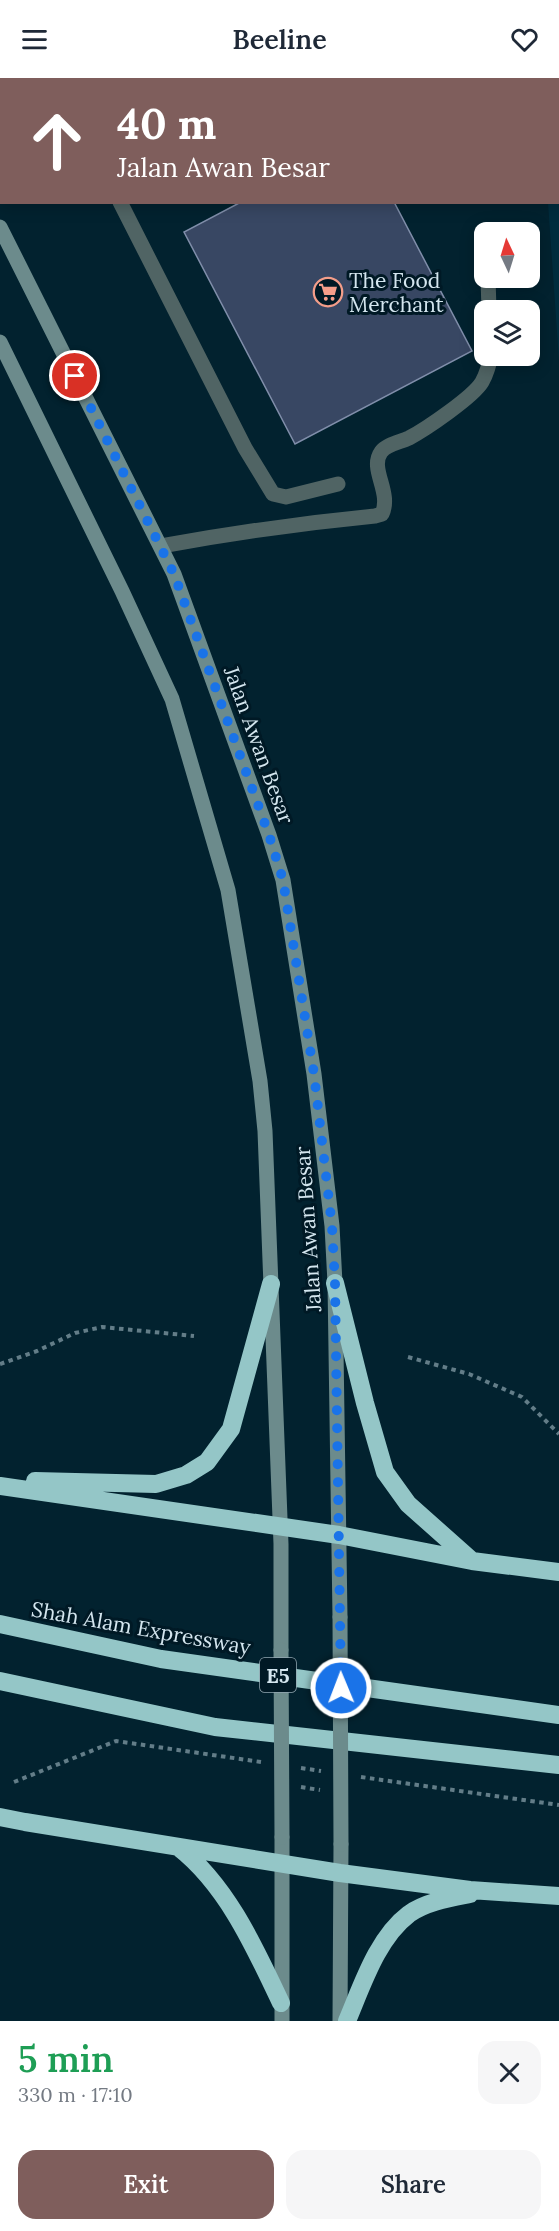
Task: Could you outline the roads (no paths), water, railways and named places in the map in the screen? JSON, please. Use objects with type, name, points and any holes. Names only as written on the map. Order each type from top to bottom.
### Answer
[{"type":"highway","points":[[335,1283],[364,1402],[386,1472],[408,1504],[472,1561]]},
{"type":"highway","points":[[0,1479],[156,1484],[186,1475],[207,1462],[231,1429],[271,1284]]},
{"type":"highway","points":[[0,1486],[280,1536],[559,1572]]},
{"type":"highway","name":"Shah Alam Expressway","points":[[0,1624],[161,1659],[559,1715]]},
{"type":"highway","points":[[0,1682],[215,1727],[559,1765]]},
{"type":"highway","points":[[0,1817],[340,1873],[483,1891],[559,1896]]},
{"type":"highway","points":[[178,1847],[208,1877],[236,1916],[281,2002]]},
{"type":"highway","points":[[347,2021],[375,1956],[409,1914],[435,1902],[483,1891]]},
{"type":"main road","name":"Jalan Awan Besar","points":[[0,227],[174,574],[269,835],[283,880],[314,1074],[332,1226],[335,1283],[339,1544],[340,2021]]},
{"type":"main road","name":"Jalan Awan Besar","points":[[0,342],[122,591],[172,699],[228,890],[260,1081],[265,1131],[280,1536],[282,2021]]},
{"type":"lane","points":[[121,204],[245,448],[273,494],[286,497],[338,484]]},
{"type":"lane","points":[[161,546],[227,534],[382,514],[386,505],[385,492],[377,468],[378,458],[383,449],[411,437],[454,408],[481,383],[487,366]]},
{"type":"place","name":"The Food Merchant","points":[[328,292]]}]
